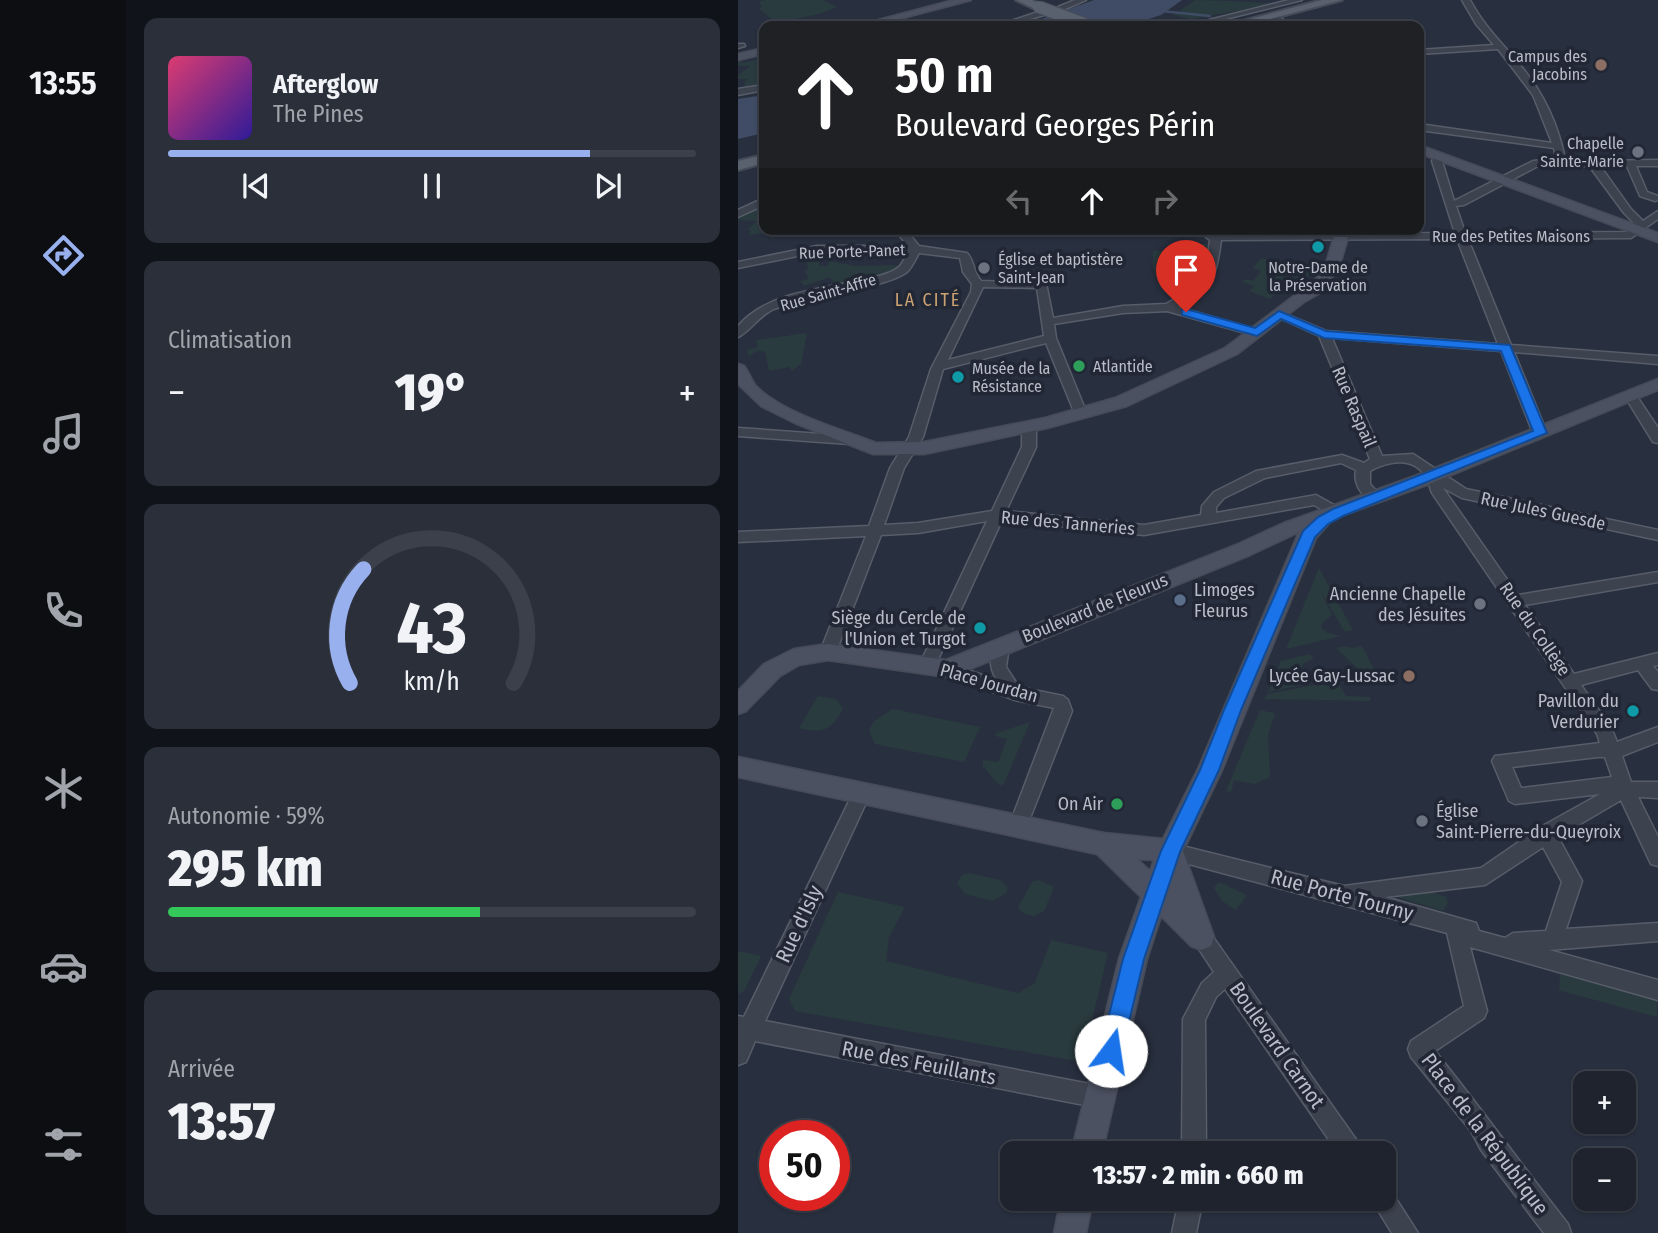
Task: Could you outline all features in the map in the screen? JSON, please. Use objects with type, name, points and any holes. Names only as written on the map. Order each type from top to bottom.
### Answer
[{"type":"main road","points":[[881,21],[966,0]]},
{"type":"main road","points":[[1022,0],[1040,10],[1074,21]]},
{"type":"main road","points":[[1279,20],[1340,2]]},
{"type":"main road","points":[[739,50],[759,51]]},
{"type":"main road","points":[[1424,151],[1640,228],[1657,238]]},
{"type":"main road","points":[[738,160],[759,154]]},
{"type":"main road","points":[[738,166],[759,160]]},
{"type":"main road","points":[[1231,351],[1308,302],[1332,268],[1342,261],[1347,243],[1341,235]]},
{"type":"main road","points":[[832,430],[849,440],[887,450],[1029,427],[1081,414],[1139,394],[1261,338],[1284,317]]},
{"type":"main road","points":[[738,369],[756,395],[783,411],[832,430],[902,447]]},
{"type":"main road","points":[[1090,1141],[1133,959],[1170,851],[1209,770],[1300,551],[1311,531],[1338,513],[1657,384]]},
{"type":"main road","name":"Boulevard de Fleurus","points":[[937,668],[1001,646],[1292,528],[1338,513]]},
{"type":"main road","name":"Boulevard de Fleurus","points":[[1243,550],[1273,548],[1300,551]]},
{"type":"main road","name":"Place Jourdan","points":[[738,705],[755,684],[783,663],[806,654],[828,652],[937,668]]},
{"type":"main road","points":[[738,767],[1104,844],[1170,851]]},
{"type":"main road","points":[[1104,844],[1201,937]]},
{"type":"main road","points":[[1170,851],[1201,937]]},
{"type":"main road","points":[[1070,1233],[1075,1211]]},
{"type":"street","points":[[1062,7],[1079,0]]},
{"type":"street","points":[[1209,21],[1299,0]]},
{"type":"street","points":[[1466,0],[1478,24],[1527,78],[1545,112],[1561,161]]},
{"type":"street","points":[[1012,21],[1040,10]]},
{"type":"street","points":[[1424,52],[1499,47]]},
{"type":"street","points":[[738,92],[759,89]]},
{"type":"street","points":[[1424,128],[1557,146]]},
{"type":"street","points":[[1438,157],[1437,161],[1462,236],[1540,433]]},
{"type":"street","points":[[1451,204],[1460,203],[1539,161],[1657,163]]},
{"type":"street","points":[[1630,163],[1643,194],[1657,200]]},
{"type":"street","points":[[1593,164],[1603,174],[1626,213],[1640,228],[1657,214]]},
{"type":"street","points":[[738,214],[759,204]]},
{"type":"street","name":"Rue des Petites Maisons","points":[[1421,235],[1631,236],[1640,228]]},
{"type":"street","points":[[904,235],[916,249]]},
{"type":"street","name":"Rue des Petites Maisons","points":[[1168,308],[1197,292],[1211,277],[1213,237],[1276,235]]},
{"type":"street","name":"Rue Porte-Panet","points":[[738,265],[806,250],[916,249],[957,254],[966,258],[968,272],[978,288]]},
{"type":"street","name":"Rue Saint-Affre","points":[[738,333],[750,317],[789,301],[897,273],[907,266],[916,249]]},
{"type":"street","points":[[828,652],[876,528],[902,447],[978,288],[1042,285],[1050,338],[1081,414]]},
{"type":"street","points":[[1048,322],[1122,309],[1168,308],[1257,332]]},
{"type":"street","points":[[1284,317],[1324,334],[1657,359]]},
{"type":"street","name":"Rue Raspail","points":[[1324,334],[1378,461]]},
{"type":"street","points":[[939,366],[1050,338]]},
{"type":"street","points":[[1630,396],[1657,439]]},
{"type":"street","points":[[937,668],[997,515],[1029,447],[1029,427]]},
{"type":"street","points":[[738,432],[849,440]]},
{"type":"street","name":"Rue Jules Guesde","points":[[1378,461],[1408,457],[1417,461],[1427,478],[1462,493],[1657,535]]},
{"type":"street","points":[[1208,519],[1209,506],[1219,495],[1261,474],[1342,459],[1363,468]]},
{"type":"street","points":[[1375,498],[1362,484],[1360,475],[1363,468],[1378,461]]},
{"type":"street","name":"Rue du Collège","points":[[1427,478],[1516,601],[1605,732],[1625,789],[1657,858]]},
{"type":"street","points":[[1447,503],[1462,493]]},
{"type":"street","name":"Rue des Tanneries","points":[[738,537],[918,528],[997,515],[1144,530],[1307,501],[1321,502],[1338,513]]},
{"type":"street","points":[[1516,601],[1657,577]]},
{"type":"street","points":[[1001,646],[998,668],[1015,693]]},
{"type":"street","points":[[1571,681],[1649,661],[1657,684]]},
{"type":"street","name":"Place Jourdan","points":[[937,668],[1015,693],[1057,701],[1062,705],[1063,711],[1018,826]]},
{"type":"street","points":[[1657,734],[1625,749],[1501,761],[1515,796],[1613,785],[1625,789],[1657,790]]},
{"type":"street","points":[[1341,894],[1485,876],[1546,834],[1625,789]]},
{"type":"street","name":"Rue d'Isly","points":[[738,1054],[744,1028],[861,794]]},
{"type":"street","points":[[1546,834],[1572,881],[1553,940]]},
{"type":"street","name":"Rue Porte Tourny","points":[[1170,851],[1341,894],[1657,983]]},
{"type":"street","points":[[1513,943],[1657,932]]},
{"type":"street","name":"Place de la République","points":[[1559,1233],[1489,1142],[1482,1127],[1419,1049],[1476,1011],[1457,934],[1657,990]]},
{"type":"street","name":"Boulevard Carnot","points":[[1201,937],[1344,1141]]},
{"type":"street","points":[[1194,1141],[1194,1019],[1209,990],[1227,974]]},
{"type":"street","name":"Rue des Feuillants","points":[[744,1028],[1100,1097]]},
{"type":"street","points":[[1184,1233],[1189,1211]]},
{"type":"street","points":[[1391,1211],[1406,1233]]},
{"type":"shaded area","points":[[823,0],[837,7],[819,14],[774,21],[758,8],[762,7],[759,2]]},
{"type":"shaded area","points":[[1196,0],[1282,3],[1191,19],[1173,15]]},
{"type":"shaded area","points":[[741,59],[742,63],[759,59],[759,88],[744,89],[748,79],[738,79],[738,75],[750,66],[738,66],[738,60]]},
{"type":"shaded area","points":[[759,204],[759,234],[748,235],[751,231],[748,230],[756,221],[738,220],[738,215]]},
{"type":"shaded area","points":[[1169,244],[1212,244],[1209,268],[1200,268],[1199,282],[1159,286],[1153,267],[1153,251],[1169,251]]},
{"type":"shaded area","points":[[1261,258],[1277,262],[1317,263],[1313,271],[1287,295],[1278,292],[1270,299],[1249,291],[1255,286],[1243,282],[1244,279],[1253,281],[1261,271],[1253,268]]},
{"type":"shaded area","points":[[819,261],[819,266],[827,266],[829,261],[855,266],[903,265],[883,275],[836,285],[830,277],[804,286],[800,281],[809,279],[805,270],[808,269],[807,262]]},
{"type":"shaded area","points":[[807,333],[801,364],[792,371],[789,367],[769,371],[765,352],[759,350],[749,356],[747,350],[758,347],[756,340]]},
{"type":"shaded area","points":[[1319,568],[1353,630],[1345,632],[1321,592],[1332,615],[1322,623],[1321,628],[1341,636],[1286,649]]},
{"type":"shaded area","points":[[1362,646],[1376,674],[1375,678],[1366,676],[1336,648]]},
{"type":"shaded area","points":[[1309,654],[1314,658],[1304,663],[1300,672],[1312,683],[1268,692],[1281,661]]},
{"type":"shaded area","points":[[1337,681],[1346,696],[1370,697],[1370,701],[1265,699],[1267,694]]},
{"type":"shaded area","points":[[818,696],[836,699],[843,709],[825,729],[814,731],[799,728]]},
{"type":"shaded area","points":[[893,709],[980,727],[964,762],[875,744],[869,730],[874,721]]},
{"type":"shaded area","points":[[1260,710],[1275,713],[1268,735],[1270,777],[1255,784],[1234,780],[1231,792],[1226,791]]},
{"type":"shaded area","points":[[1030,722],[1004,784],[1000,786],[983,766],[983,760],[998,762],[1007,739],[995,736],[997,733]]},
{"type":"shaded area","points":[[969,873],[1000,880],[1007,887],[1006,893],[993,901],[965,894],[957,883],[962,875]]},
{"type":"shaded area","points":[[1039,880],[1054,887],[1044,911],[1033,916],[1023,913],[1018,908],[1032,882]]},
{"type":"shaded area","points":[[1219,882],[1247,895],[1236,910],[1223,902],[1214,888]]},
{"type":"shaded area","points":[[1404,891],[1430,891],[1446,897],[1448,903],[1443,911],[1394,896]]},
{"type":"shaded area","points":[[838,892],[905,907],[889,937],[886,961],[1018,993],[1035,983],[1051,940],[1108,953],[1082,1062],[795,1011],[789,999]]},
{"type":"shaded area","points":[[738,951],[761,956],[744,991],[738,994]]},
{"type":"shaded area","points":[[1560,974],[1657,1001],[1657,1017],[1559,990]]},
{"type":"water","points":[[1094,0],[1182,0],[1161,15],[1142,21],[1036,21]]},
{"type":"water","points":[[759,96],[759,134],[738,139],[738,99]]},
{"type":"waterway","points":[[1161,11],[1210,16]]},
{"type":"place","name":"Campus des Jacobins","points":[[1601,65]]},
{"type":"place","name":"Chapelle Sainte-Marie","points":[[1638,152]]},
{"type":"place","name":"Notre-Dame de la Préservation","points":[[1318,247]]},
{"type":"place","name":"Église et baptistère Saint-Jean","points":[[984,268]]},
{"type":"place","name":"Atlantide","points":[[1079,366]]},
{"type":"place","name":"Musée de la Résistance","points":[[958,377]]},
{"type":"place","name":"Limoges Fleurus","points":[[1180,600]]},
{"type":"place","name":"Ancienne Chapelle des Jésuites","points":[[1480,604]]},
{"type":"place","name":"Siège du Cercle de l'Union et Turgot","points":[[980,628]]},
{"type":"place","name":"Lycée Gay-Lussac","points":[[1409,676]]},
{"type":"place","name":"Pavillon du Verdurier","points":[[1633,711]]},
{"type":"place","name":"On Air","points":[[1117,804]]},
{"type":"place","name":"Église Saint-Pierre-du-Queyroix","points":[[1422,821]]},
{"type":"district","name":"LA CITÉ","points":[[928,300]]},
{"type":"route","points":[[1111,1051],[1133,959],[1170,851],[1209,770],[1308,534],[1323,520],[1338,513],[1540,433],[1506,348],[1324,334],[1279,315],[1257,332],[1186,312]]}]
